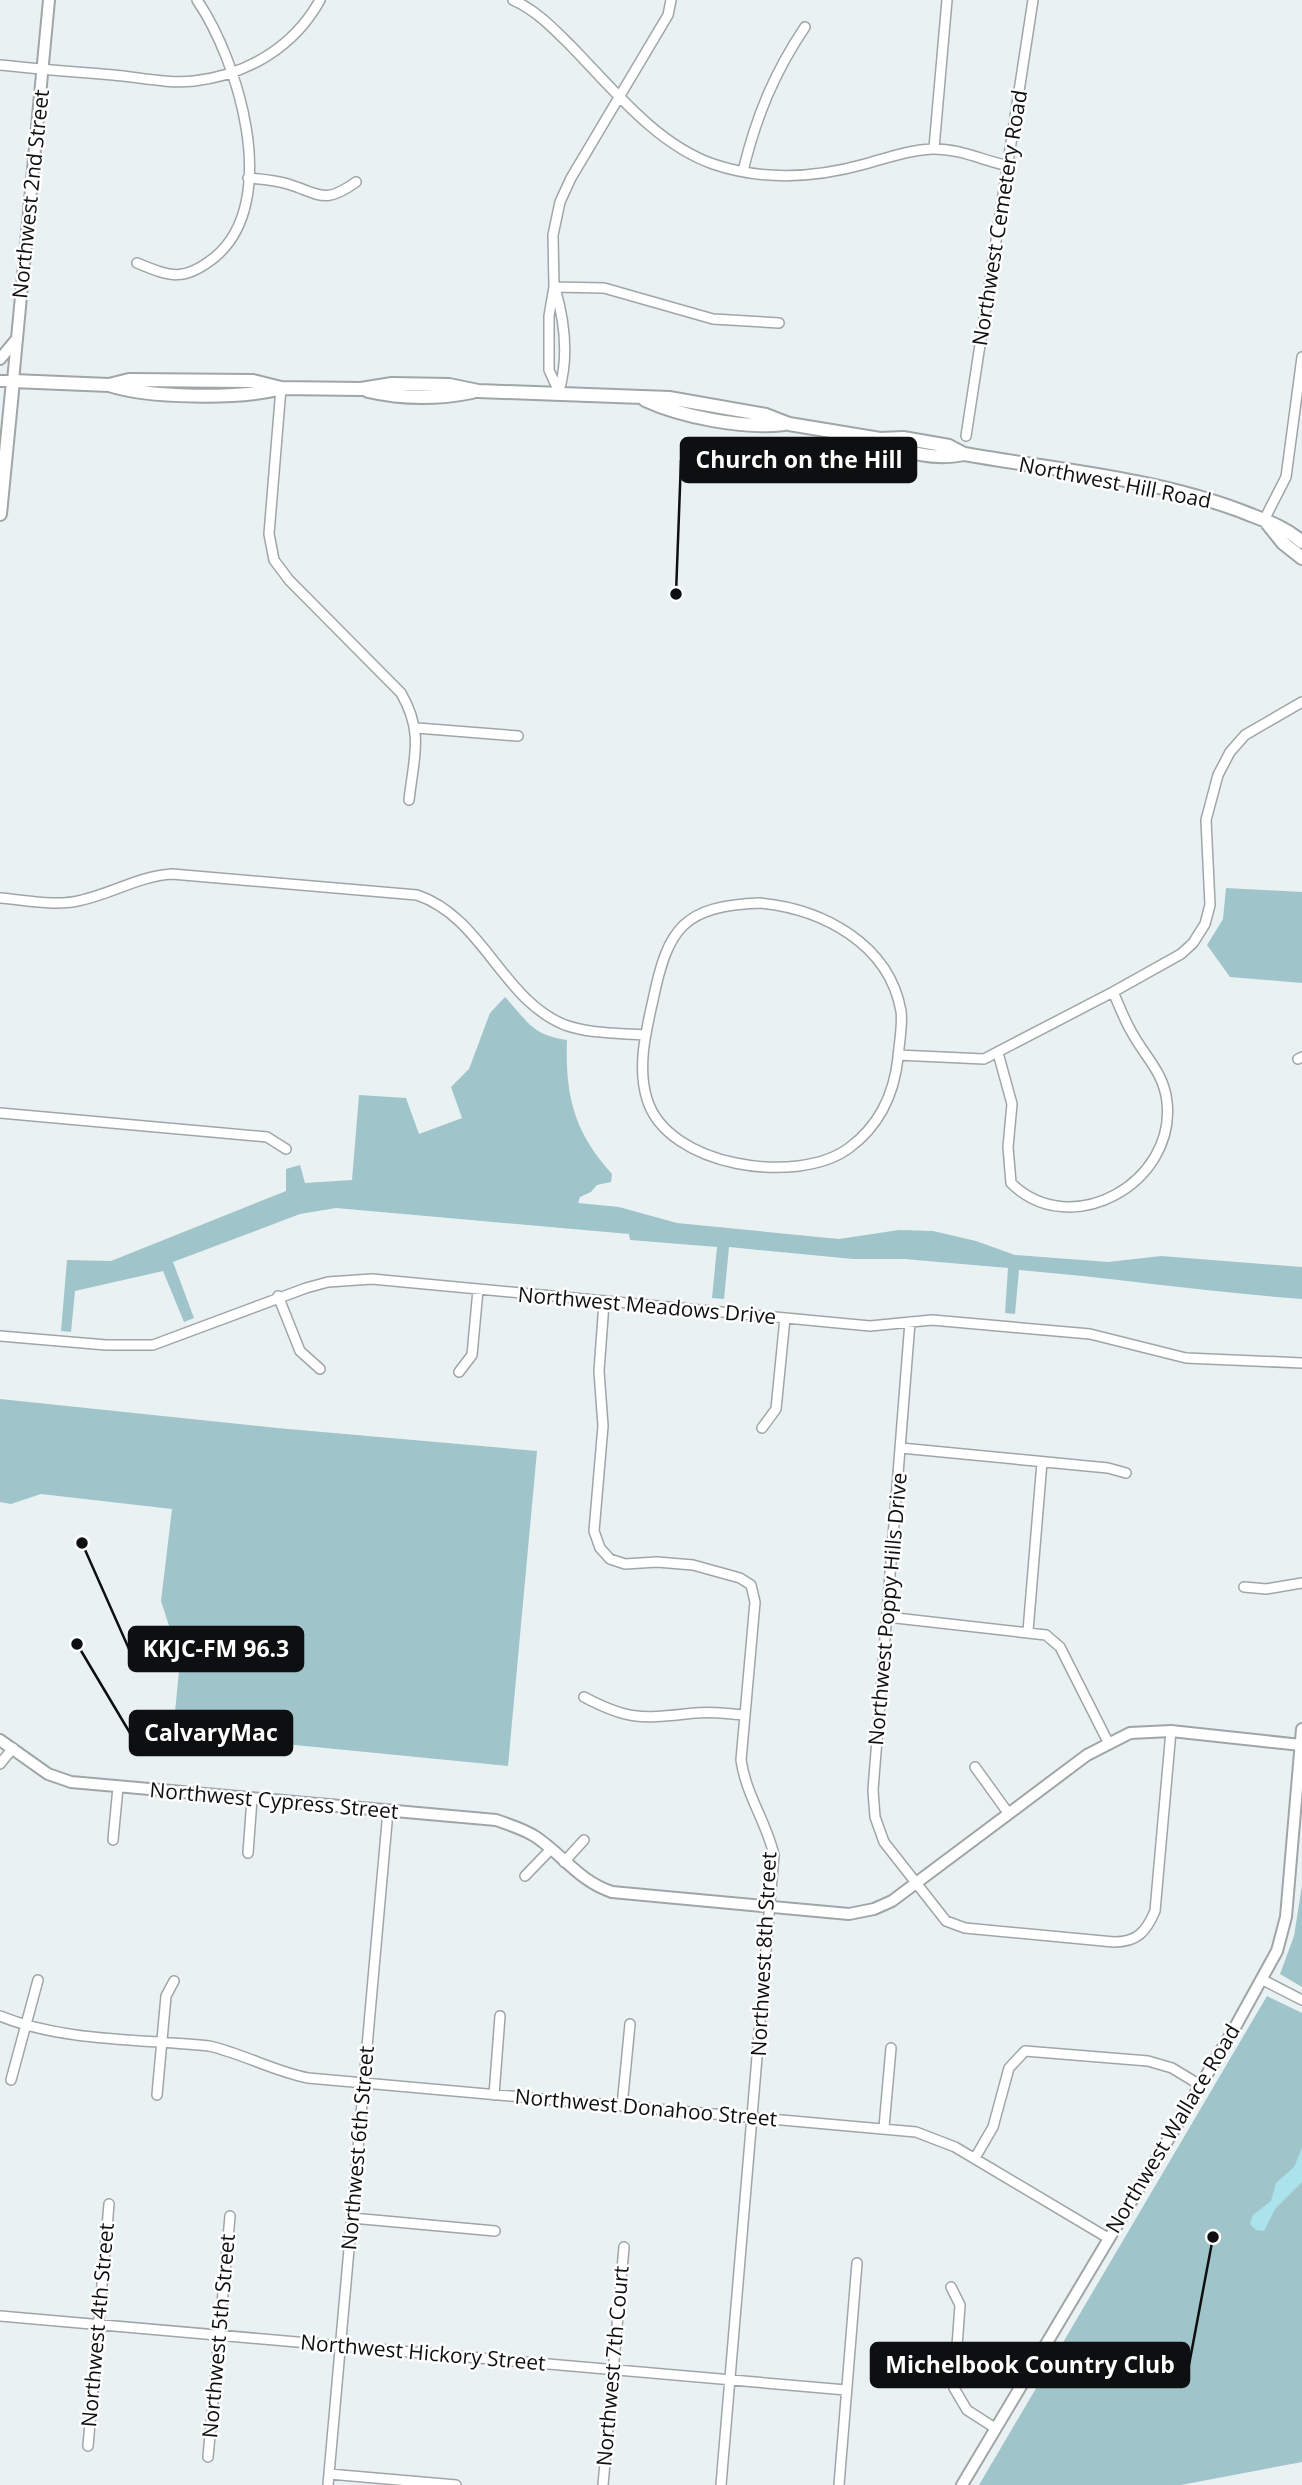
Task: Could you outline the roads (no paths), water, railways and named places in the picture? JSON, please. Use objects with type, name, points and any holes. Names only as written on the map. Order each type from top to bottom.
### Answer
[{"type":"main road","name":"Northwest Hill Road","points":[[7,381],[109,385],[130,392],[253,396],[281,388],[361,389],[391,396],[446,397],[478,391],[559,392],[642,398],[681,413],[764,427],[789,424],[880,439],[900,450],[948,458],[964,454],[1191,494],[1264,520],[1289,531],[1302,542]]},
{"type":"main road","name":"Northwest 2nd Street","points":[[0,514],[7,381]]},
{"type":"main road","name":"Northwest Hill Road","points":[[1264,520],[1283,543],[1302,558]]},
{"type":"street","name":"Northwest 2nd Street","points":[[7,381],[17,338],[49,0]]},
{"type":"street","points":[[137,263],[168,276],[189,272],[207,263],[224,249],[238,229],[245,208],[248,178],[244,116],[233,73],[222,45],[197,0]]},
{"type":"street","points":[[0,65],[192,82],[233,73],[256,63],[285,44],[311,15],[320,0]]},
{"type":"street","points":[[559,392],[549,370],[549,316],[554,286],[553,235],[560,202],[578,166],[667,15],[671,0]]},
{"type":"street","points":[[934,148],[947,0]]},
{"type":"street","name":"Northwest Cemetery Road","points":[[967,436],[1033,0]]},
{"type":"street","points":[[518,1],[552,27],[664,136],[713,164],[774,176],[833,173],[900,153],[934,148],[982,156],[1009,166]]},
{"type":"street","points":[[743,171],[755,122],[769,87],[805,27]]},
{"type":"street","points":[[248,178],[289,184],[321,197],[339,194],[356,182]]},
{"type":"street","points":[[554,286],[604,288],[713,319],[779,323]]},
{"type":"street","points":[[554,286],[563,313],[565,370],[559,392]]},
{"type":"street","points":[[0,359],[17,338]]},
{"type":"street","points":[[1264,520],[1286,477],[1302,357]]},
{"type":"street","points":[[281,388],[269,534],[274,560],[289,580],[401,693],[416,728],[409,800]]},
{"type":"street","points":[[898,1055],[972,1061],[998,1053],[1181,954],[1193,943],[1205,924],[1210,905],[1206,820],[1218,775],[1230,752],[1245,735],[1302,702]]},
{"type":"street","points":[[416,728],[518,736]]},
{"type":"street","points":[[0,898],[60,903],[80,901],[143,878],[172,874],[417,895],[436,902],[466,926],[530,1001],[548,1016],[566,1025],[586,1029],[645,1035]]},
{"type":"street","points":[[761,903],[783,905],[817,917],[872,951],[887,968],[896,988],[902,1014],[895,1083],[887,1103],[862,1138],[835,1158],[810,1167],[783,1169],[701,1153],[679,1141],[659,1123],[647,1101],[645,1035],[663,956],[682,925],[711,910],[761,903]]},
{"type":"street","points":[[998,1053],[1012,1104],[1008,1147],[1011,1183],[1023,1194],[1053,1205],[1090,1205],[1121,1193],[1136,1183],[1156,1157],[1164,1140],[1168,1110],[1164,1084],[1153,1061],[1131,1032],[1113,992]]},
{"type":"street","points":[[0,1113],[267,1137],[286,1149]]},
{"type":"street","name":"Northwest Meadows Drive","points":[[0,1336],[106,1345],[153,1345],[278,1297],[352,1279],[870,1326],[932,1320],[1090,1334],[1186,1358],[1302,1363]]},
{"type":"street","points":[[459,1372],[472,1355],[478,1290]]},
{"type":"street","points":[[278,1297],[300,1351],[320,1368]]},
{"type":"street","name":"Northwest 8th Street","points":[[604,1303],[598,1380],[603,1426],[594,1531],[600,1548],[610,1559],[625,1564],[693,1564],[740,1578],[751,1586],[755,1602],[755,1628],[741,1760],[744,1784],[769,1833],[774,1855],[721,2485]]},
{"type":"street","points":[[762,1428],[776,1409],[785,1318]]},
{"type":"street","name":"Northwest Poppy Hills Drive","points":[[910,1322],[873,1790],[875,1817],[884,1842],[946,1921],[965,1928],[1114,1942],[1135,1939],[1147,1929],[1155,1911],[1171,1731]]},
{"type":"street","points":[[901,1448],[1108,1468],[1126,1473]]},
{"type":"street","points":[[1028,1631],[1042,1462]]},
{"type":"street","points":[[1244,1587],[1266,1588],[1302,1583]]},
{"type":"street","points":[[887,1617],[1046,1635],[1060,1647],[1108,1742]]},
{"type":"street","points":[[584,1697],[610,1711],[649,1719],[697,1712],[744,1715]]},
{"type":"street","name":"Northwest Wallace Road","points":[[962,2485],[1263,1980],[1277,1951],[1286,1917],[1302,1729]]},
{"type":"street","name":"Northwest Cypress Street","points":[[0,1740],[59,1779],[118,1787],[496,1820],[519,1828],[551,1849],[593,1886],[612,1892],[849,1914],[874,1909],[916,1884],[1108,1742],[1147,1730],[1301,1745]]},
{"type":"street","points":[[0,1764],[13,1748]]},
{"type":"street","points":[[975,1767],[1009,1814]]},
{"type":"street","points":[[113,1840],[118,1787]]},
{"type":"street","points":[[248,1853],[252,1799]]},
{"type":"street","name":"Northwest 6th Street","points":[[328,2485],[388,1811]]},
{"type":"street","points":[[564,1862],[584,1840]]},
{"type":"street","points":[[525,1876],[551,1849]]},
{"type":"street","points":[[11,2080],[38,1980]]},
{"type":"street","points":[[1263,1980],[1302,2000]]},
{"type":"street","points":[[157,2095],[166,1996],[174,1981]]},
{"type":"street","name":"Northwest Donahoo Street","points":[[0,2016],[25,2026],[232,2051],[271,2070],[291,2075],[916,2132],[975,2158],[1108,2238]]},
{"type":"street","points":[[494,2095],[500,2016]]},
{"type":"street","points":[[622,2106],[630,2024]]},
{"type":"street","points":[[884,2127],[891,2048]]},
{"type":"street","points":[[975,2158],[993,2127],[1009,2068],[1025,2051],[1149,2061],[1172,2068],[1200,2085]]},
{"type":"street","name":"Northwest 4th Street","points":[[88,2446],[109,2204]]},
{"type":"street","name":"Northwest 5th Street","points":[[208,2457],[230,2216]]},
{"type":"street","points":[[352,2218],[495,2231]]},
{"type":"street","name":"Northwest 7th Court","points":[[603,2485],[624,2247]]},
{"type":"street","points":[[839,2485],[857,2263]]},
{"type":"street","points":[[951,2287],[960,2305],[954,2388],[967,2410],[995,2428]]},
{"type":"street","name":"Northwest Hickory Street","points":[[0,2316],[846,2390]]},
{"type":"street","points":[[329,2474],[456,2485]]},
{"type":"place","name":"Church on the Hill","points":[[676,594]]},
{"type":"place","name":"KKJC-FM 96.3","points":[[82,1543]]},
{"type":"place","name":"CalvaryMac","points":[[77,1644]]},
{"type":"place","name":"Michelbook Country Club","points":[[1213,2237]]}]
